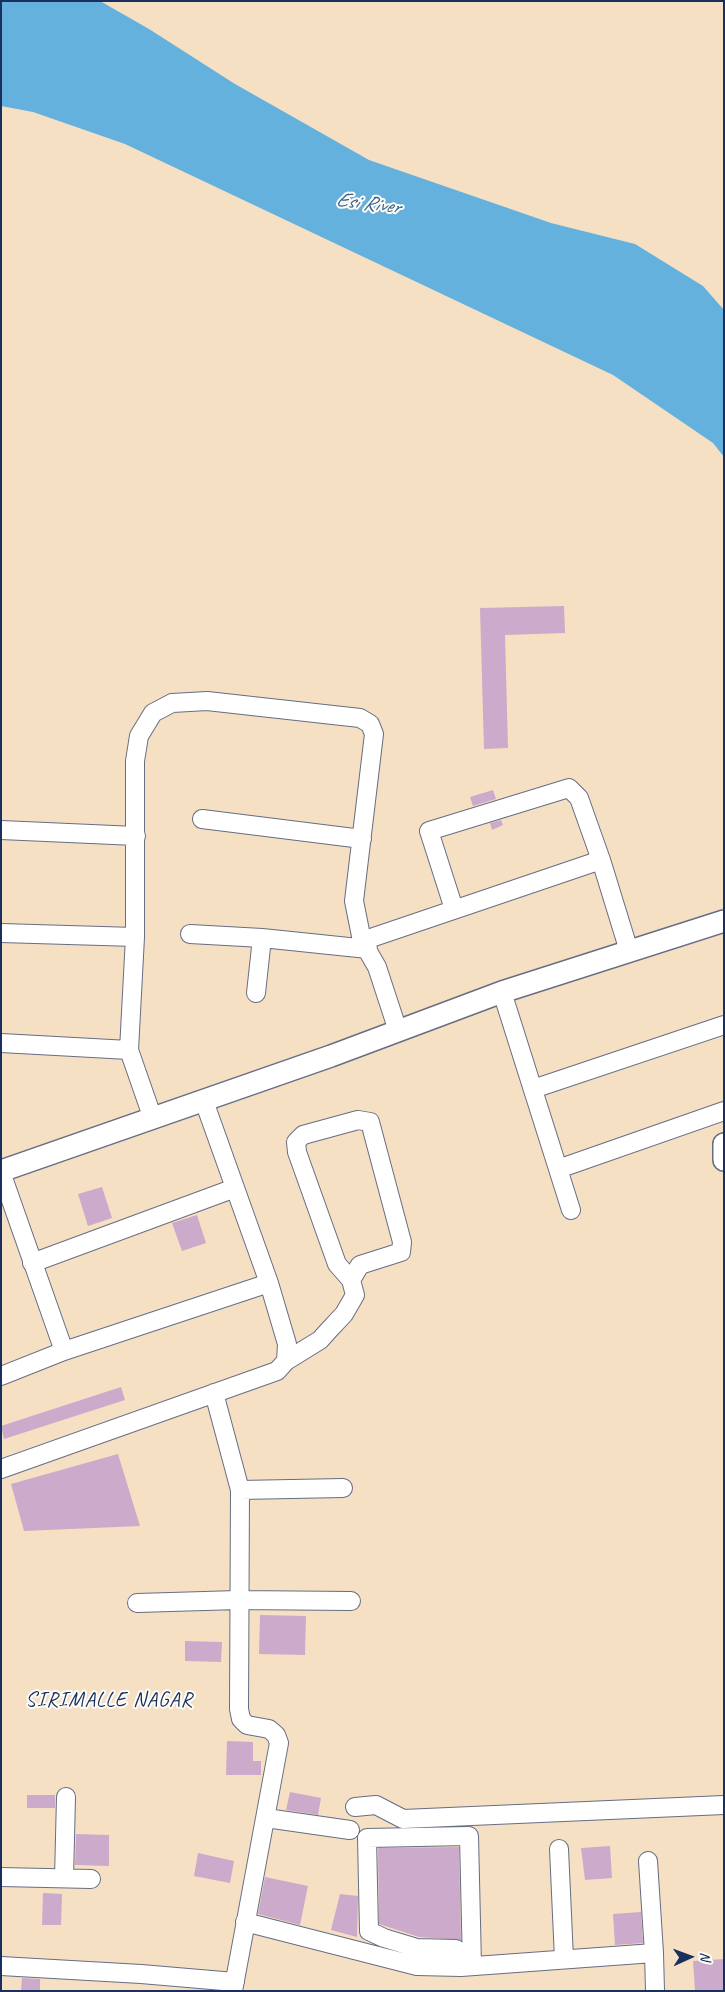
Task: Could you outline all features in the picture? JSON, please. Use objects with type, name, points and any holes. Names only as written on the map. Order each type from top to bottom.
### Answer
[{"type":"street","points":[[153,1120],[129,1050],[135,937],[135,761],[139,736],[153,713],[172,703],[207,701],[360,718],[370,724],[374,734],[354,901],[365,945],[377,967],[398,1031]]},
{"type":"street","points":[[454,909],[429,831],[569,788],[579,798],[601,860],[629,951]]},
{"type":"street","points":[[202,819],[362,839]]},
{"type":"street","points":[[1,830],[136,836]]},
{"type":"street","points":[[190,934],[365,945],[454,909],[601,860]]},
{"type":"street","points":[[64,1352],[1,1172],[153,1120],[502,992],[724,921]]},
{"type":"street","points":[[1,933],[135,937]]},
{"type":"street","points":[[256,993],[262,938]]},
{"type":"street","points":[[502,992],[571,1210]]},
{"type":"street","points":[[533,1089],[724,1025]]},
{"type":"street","points":[[1,1043],[129,1050]]},
{"type":"street","points":[[204,1101],[269,1283],[287,1344],[286,1361]]},
{"type":"street","points":[[558,1169],[724,1111]]},
{"type":"street","points":[[1,1469],[277,1371],[286,1361],[320,1340],[344,1314],[355,1295],[351,1280],[336,1264],[297,1152],[296,1142],[303,1135],[358,1120],[370,1122],[402,1242],[400,1252],[360,1265],[351,1280]]},
{"type":"street","points":[[724,1144],[724,1160]]},
{"type":"street","points":[[32,1263],[235,1188]]},
{"type":"street","points":[[1,1376],[64,1352],[269,1283]]},
{"type":"street","points":[[1,1966],[141,1974],[234,1986],[279,1744],[276,1735],[269,1729],[247,1725],[241,1719],[239,1709],[240,1490],[214,1393]]},
{"type":"street","points":[[240,1490],[343,1488]]},
{"type":"street","points":[[137,1603],[238,1600],[351,1601]]},
{"type":"street","points":[[64,1878],[66,1797]]},
{"type":"street","points":[[355,1807],[376,1806],[403,1819],[724,1805]]},
{"type":"street","points":[[266,1818],[350,1830]]},
{"type":"street","points":[[469,1836],[464,1958],[417,1948],[384,1938],[369,1931],[367,1838],[469,1836]]},
{"type":"street","points":[[559,1849],[564,1959]]},
{"type":"street","points":[[648,1862],[654,1953],[654,1991]]},
{"type":"street","points":[[1,1877],[91,1879]]},
{"type":"street","points":[[245,1922],[409,1964],[464,1958],[564,1959],[654,1953]]},
{"type":"water","name":"Esi River","points":[[1,1],[100,1],[149,29],[235,84],[369,160],[551,223],[635,244],[703,286],[724,310],[724,457],[713,443],[613,375],[125,144],[33,112],[1,106]]},
{"type":"building","points":[[564,606],[565,633],[505,635],[508,748],[484,749],[480,608]]},
{"type":"building","points":[[493,790],[496,799],[473,806],[470,797]]},
{"type":"building","points":[[501,820],[503,825],[492,830],[490,823]]},
{"type":"building","points":[[102,1187],[112,1218],[88,1226],[78,1194]]},
{"type":"building","points":[[197,1215],[206,1243],[182,1251],[172,1223]]},
{"type":"building","points":[[121,1387],[125,1400],[4,1439],[1,1426]]},
{"type":"building","points":[[118,1454],[140,1526],[24,1531],[11,1484]]},
{"type":"building","points":[[260,1615],[306,1616],[305,1655],[259,1654]]},
{"type":"building","points":[[185,1641],[222,1642],[221,1662],[185,1661]]},
{"type":"building","points":[[227,1741],[253,1742],[253,1761],[261,1761],[261,1775],[226,1775]]},
{"type":"building","points":[[290,1792],[321,1798],[318,1815],[286,1810]]},
{"type":"building","points":[[27,1795],[55,1795],[55,1808],[27,1808]]},
{"type":"building","points":[[76,1834],[109,1835],[109,1866],[75,1865]]},
{"type":"building","points":[[610,1846],[612,1878],[585,1880],[581,1848]]},
{"type":"building","points":[[459,1847],[461,1940],[419,1937],[379,1924],[378,1848]]},
{"type":"building","points":[[198,1853],[234,1861],[230,1883],[194,1876]]},
{"type":"building","points":[[265,1877],[308,1886],[300,1925],[258,1914]]},
{"type":"building","points":[[43,1893],[62,1894],[61,1925],[42,1925]]},
{"type":"building","points":[[340,1894],[358,1896],[357,1937],[331,1930]]},
{"type":"building","points":[[641,1912],[643,1943],[615,1945],[613,1914]]},
{"type":"building","points":[[724,1959],[724,1991],[695,1991],[693,1961]]},
{"type":"building","points":[[22,1978],[40,1979],[40,1991],[21,1991]]},
{"type":"district","name":"SIRIMALLE NAGAR","points":[[109,1700]]}]
